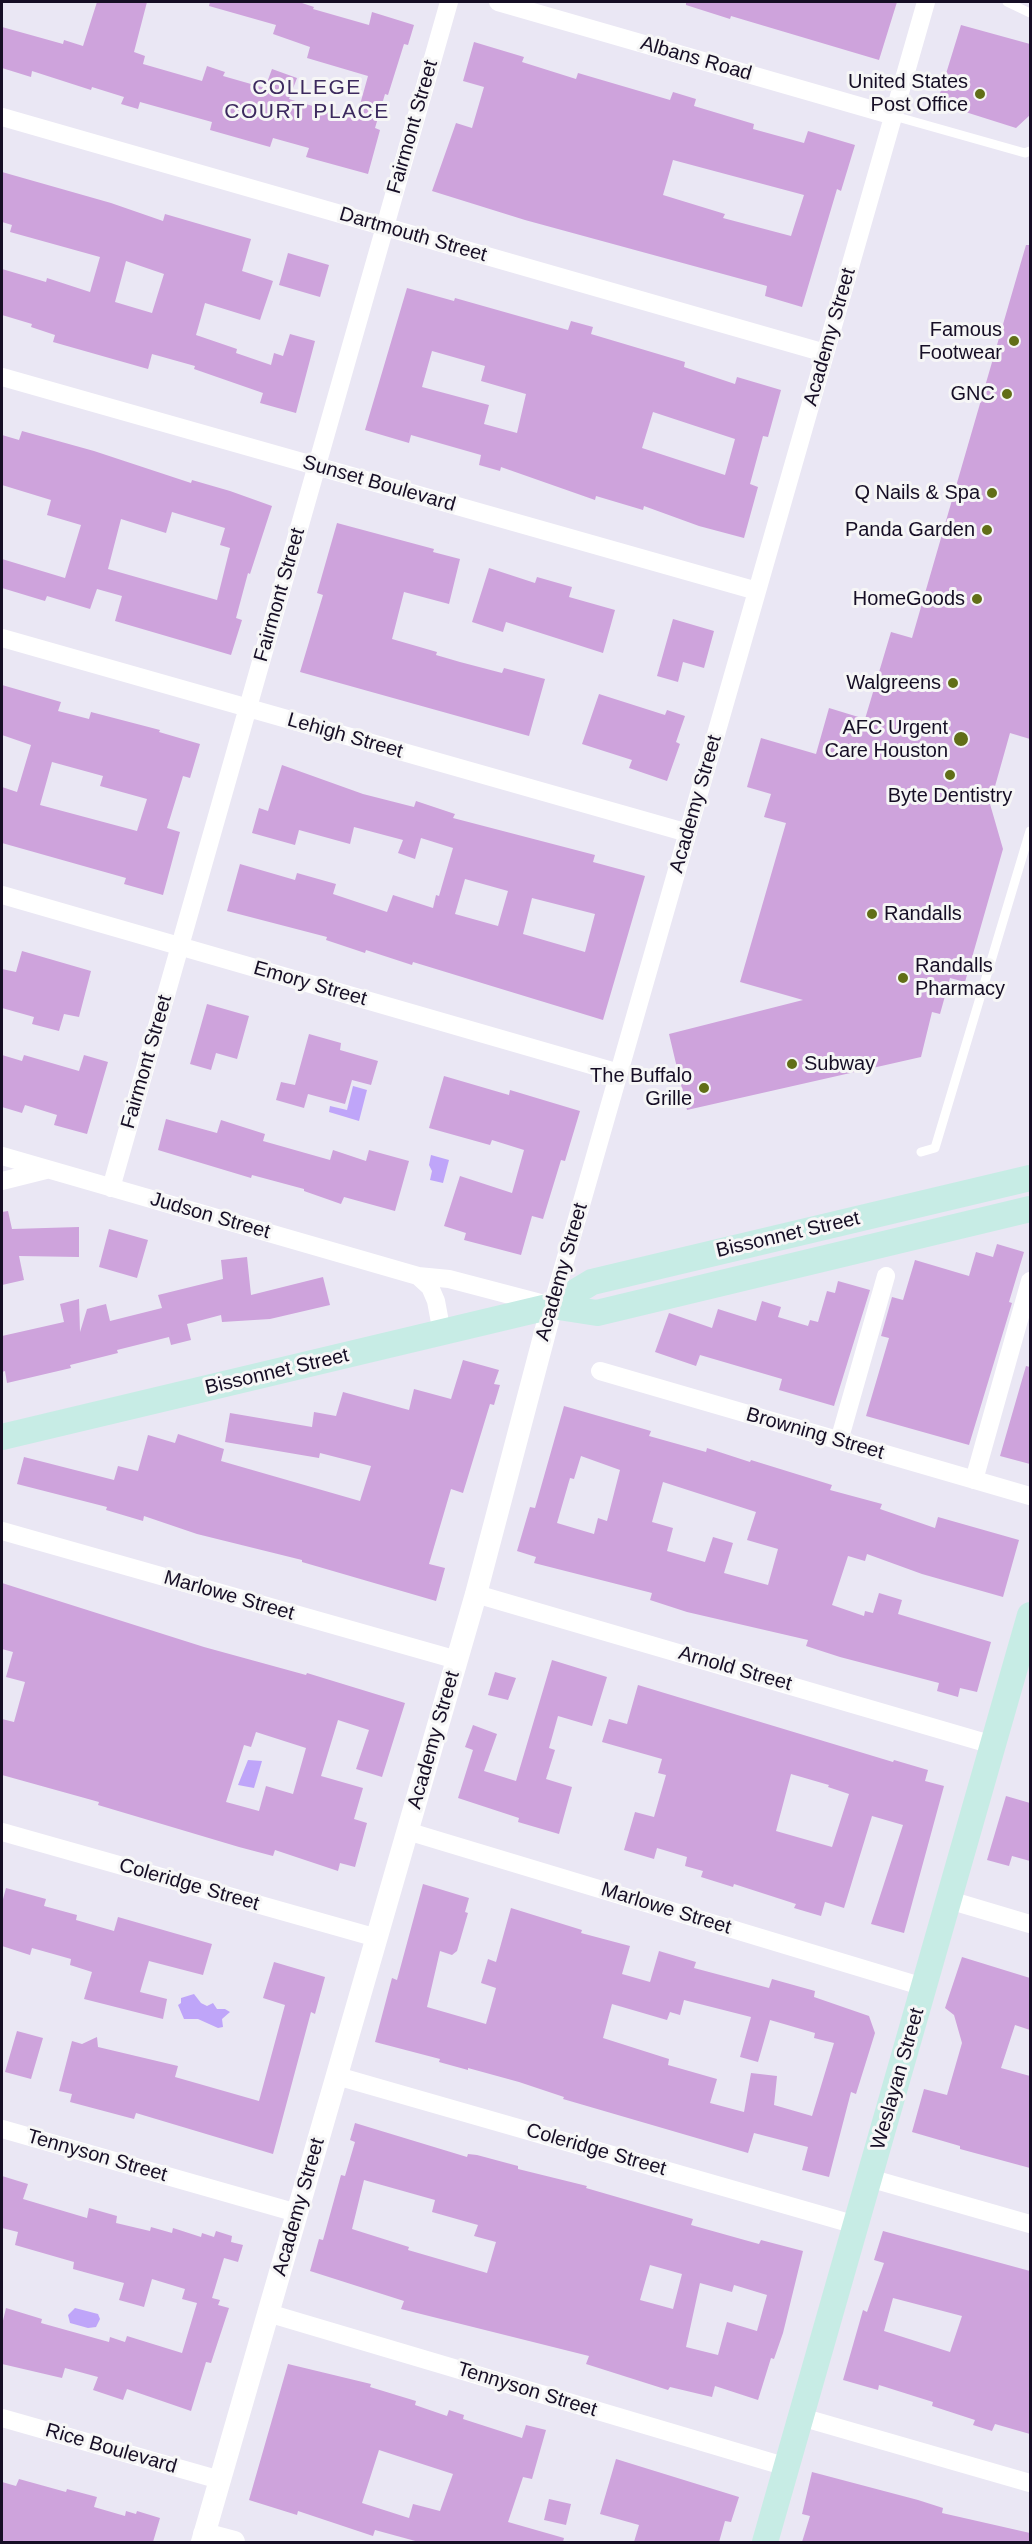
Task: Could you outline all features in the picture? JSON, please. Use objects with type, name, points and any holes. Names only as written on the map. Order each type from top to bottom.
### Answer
[{"type":"main road","name":"Bissonnet Street","points":[[2,1437],[552,1306],[592,1282],[1030,1178]]},
{"type":"main road","name":"Bissonnet Street","points":[[552,1306],[597,1313],[1030,1209]]},
{"type":"main road","name":"Weslayan Street","points":[[765,2542],[1030,1620]]},
{"type":"street","name":"Fairmont Street","points":[[111,1188],[449,2]]},
{"type":"street","name":"Albans Road","points":[[498,2],[894,116]]},
{"type":"street","name":"Academy Street","points":[[203,2538],[476,1594],[552,1306],[926,2]]},
{"type":"street","name":"Dartmouth Street","points":[[2,117],[825,353]]},
{"type":"street","name":"Sunset Boulevard","points":[[2,377],[757,591]]},
{"type":"street","name":"Lehigh Street","points":[[2,638],[688,833]]},
{"type":"street","name":"Emory Street","points":[[2,895],[619,1073]]},
{"type":"street","name":"Judson Street","points":[[2,1156],[418,1276],[449,1279],[552,1306]]},
{"type":"street","points":[[2,1181],[48,1170]]},
{"type":"street","points":[[418,1276],[430,1287],[436,1301],[442,1333]]},
{"type":"street","points":[[840,1441],[886,1276]]},
{"type":"street","points":[[975,1480],[1030,1281]]},
{"type":"street","name":"Browning Street","points":[[600,1371],[1030,1496]]},
{"type":"street","name":"Marlowe Street","points":[[2,1531],[457,1660]]},
{"type":"street","name":"Arnold Street","points":[[476,1594],[993,1745]]},
{"type":"street","name":"Marlowe Street","points":[[407,1831],[924,1987]]},
{"type":"street","name":"Coleridge Street","points":[[2,1832],[377,1938]]},
{"type":"street","points":[[949,1900],[1030,1924]]},
{"type":"street","name":"Coleridge Street","points":[[337,2076],[856,2225]]},
{"type":"street","name":"Tennyson Street","points":[[2,2129],[297,2213]]},
{"type":"street","points":[[869,2178],[1030,2224]]},
{"type":"street","name":"Tennyson Street","points":[[268,2313],[787,2467]]},
{"type":"street","points":[[801,2417],[1030,2483]]},
{"type":"street","name":"Rice Boulevard","points":[[2,2418],[220,2480]]},
{"type":"street","points":[[203,2538],[234,2542]]},
{"type":"lane","points":[[1007,2],[1030,13]]},
{"type":"lane","points":[[894,116],[1025,153],[1030,151]]},
{"type":"lane","points":[[921,1152],[935,1148],[1030,831]]},
{"type":"shaded area","points":[[353,1086],[367,1090],[359,1121],[329,1112],[330,1106],[347,1110]]},
{"type":"shaded area","points":[[431,1155],[449,1160],[443,1183],[430,1180]]},
{"type":"shaded area","points":[[248,1760],[262,1761],[254,1788],[238,1785]]},
{"type":"shaded area","points":[[194,1994],[201,2003],[207,2006],[213,2003],[217,2009],[230,2012],[222,2019],[223,2027],[218,2028],[198,2019],[184,2019],[178,2005],[181,2003],[181,1998]]},
{"type":"shaded area","points":[[75,2308],[98,2314],[100,2319],[96,2327],[88,2328],[70,2323],[68,2315]]},
{"type":"building","points":[[97,2],[147,2],[134,52],[145,56],[143,64],[202,81],[207,66],[225,72],[223,76],[265,88],[272,69],[297,78],[289,99],[356,119],[368,76],[307,58],[310,47],[273,34],[276,25],[209,6],[210,2],[299,2],[314,7],[313,9],[369,25],[372,12],[414,25],[408,45],[404,44],[388,95],[385,94],[375,128],[380,130],[368,174],[306,157],[309,148],[273,138],[270,147],[210,130],[212,122],[140,102],[138,109],[121,104],[124,97],[92,87],[91,90],[32,71],[31,77],[2,68],[2,27],[63,44],[64,40],[83,46]]},
{"type":"building","points":[[686,2],[897,2],[879,60],[731,16],[730,19],[686,5]]},
{"type":"building","points":[[961,25],[1030,44],[1030,115],[1016,128],[937,103]]},
{"type":"building","points":[[474,42],[524,57],[522,62],[576,79],[578,73],[670,100],[673,92],[696,99],[694,106],[754,124],[753,129],[804,143],[808,131],[855,145],[841,191],[837,189],[802,307],[765,296],[767,286],[525,220],[432,191],[456,123],[472,128],[484,87],[463,81]],"holes":[[[673,160],[804,195],[791,236],[723,218],[725,214],[663,195]]]},
{"type":"building","points":[[2,172],[111,203],[163,221],[165,214],[251,239],[242,271],[273,281],[260,320],[205,303],[196,335],[237,349],[236,353],[271,365],[274,353],[283,356],[290,334],[315,341],[296,413],[260,403],[263,393],[194,369],[195,366],[152,354],[148,369],[53,342],[55,335],[31,327],[32,324],[2,315],[2,269],[46,282],[47,278],[90,292],[100,257],[10,232],[12,225],[2,222]],"holes":[[[126,261],[164,274],[152,313],[115,302]]]},
{"type":"building","points":[[1026,245],[1030,245],[1030,739],[1010,733],[990,804],[1003,849],[965,982],[950,978],[940,1014],[932,1012],[921,1057],[687,1110],[669,1034],[803,1000],[740,982],[786,823],[764,817],[771,794],[747,787],[761,738],[816,754],[829,708],[865,719],[891,632],[912,638]]},
{"type":"building","points":[[288,253],[329,265],[320,297],[279,285]]},
{"type":"building","points":[[407,288],[454,301],[455,298],[568,330],[571,321],[593,327],[591,334],[685,362],[684,367],[735,384],[737,377],[781,390],[768,437],[763,436],[750,484],[758,487],[744,538],[699,526],[644,506],[643,510],[596,496],[595,500],[501,467],[500,471],[479,465],[481,455],[411,435],[409,443],[365,430]],"holes":[[[432,351],[485,366],[481,381],[526,394],[517,433],[484,424],[489,405],[422,387]],[[653,412],[735,439],[725,475],[642,448]]]},
{"type":"building","points":[[22,431],[94,451],[191,483],[192,480],[230,491],[272,506],[250,574],[248,573],[236,618],[242,620],[231,655],[115,621],[122,596],[97,589],[90,609],[47,596],[45,601],[2,588],[2,559],[65,578],[81,525],[47,515],[51,500],[2,485],[2,435],[19,440]],"holes":[[[172,512],[225,528],[220,545],[230,548],[217,600],[108,569],[121,519],[166,533]]]},
{"type":"building","points":[[337,523],[434,549],[433,552],[460,559],[449,604],[404,592],[392,639],[437,652],[436,655],[502,673],[504,668],[545,679],[529,736],[300,672],[323,595],[317,593]]},
{"type":"building","points":[[489,568],[535,583],[537,577],[572,587],[569,597],[615,610],[603,653],[506,622],[503,632],[472,622]]},
{"type":"building","points":[[673,619],[714,631],[704,668],[683,662],[678,682],[657,676]]},
{"type":"building","points":[[2,685],[61,702],[58,711],[89,719],[91,712],[160,730],[159,732],[200,744],[190,778],[183,776],[167,828],[180,832],[163,895],[124,884],[126,878],[2,843],[2,787],[17,792],[31,745],[2,735]],"holes":[[[52,762],[103,776],[100,786],[147,799],[137,831],[40,805]]]},
{"type":"building","points":[[599,694],[665,715],[667,710],[685,716],[676,742],[680,744],[667,781],[629,768],[632,760],[582,744]]},
{"type":"building","points":[[282,765],[363,794],[414,807],[416,801],[455,814],[453,818],[595,855],[593,862],[645,876],[603,1020],[413,962],[412,965],[366,950],[365,953],[326,940],[327,937],[227,911],[240,864],[295,880],[297,873],[336,884],[333,894],[387,912],[393,895],[433,908],[436,895],[439,896],[453,848],[421,838],[415,859],[398,853],[403,840],[354,827],[350,844],[299,830],[295,845],[252,833],[259,808],[268,811]],"holes":[[[465,879],[508,891],[498,926],[455,914]],[[532,898],[595,914],[585,952],[523,934]]]},
{"type":"building","points":[[22,951],[91,971],[79,1017],[64,1014],[59,1031],[32,1024],[34,1017],[2,1008],[2,969],[16,972]]},
{"type":"building","points":[[207,1004],[249,1016],[237,1059],[216,1053],[211,1070],[190,1064]]},
{"type":"building","points":[[309,1034],[341,1043],[340,1050],[378,1061],[371,1085],[352,1080],[345,1104],[308,1094],[304,1108],[276,1100],[281,1082],[295,1085]]},
{"type":"building","points":[[2,1055],[22,1061],[24,1055],[79,1071],[84,1055],[108,1062],[87,1134],[54,1125],[57,1115],[25,1105],[22,1113],[2,1107]]},
{"type":"building","points":[[444,1076],[509,1095],[510,1090],[580,1111],[565,1161],[561,1160],[543,1219],[532,1216],[521,1255],[464,1240],[466,1233],[444,1226],[460,1176],[512,1193],[524,1150],[492,1140],[490,1145],[429,1128]]},
{"type":"building","points":[[166,1119],[217,1133],[221,1120],[265,1134],[263,1141],[330,1160],[333,1150],[366,1161],[369,1150],[409,1161],[395,1211],[344,1197],[341,1204],[304,1191],[304,1189],[252,1175],[251,1178],[158,1150]]},
{"type":"building","points":[[8,1211],[12,1229],[79,1227],[79,1257],[19,1256],[24,1280],[2,1285],[2,1212]]},
{"type":"building","points":[[109,1229],[148,1240],[137,1278],[99,1267]]},
{"type":"building","points":[[997,1244],[1024,1252],[1009,1302],[1012,1303],[969,1445],[866,1416],[889,1338],[881,1336],[892,1297],[903,1300],[915,1260],[969,1276],[976,1252],[993,1257]]},
{"type":"building","points":[[247,1257],[251,1295],[323,1277],[330,1305],[270,1319],[222,1322],[221,1315],[187,1324],[191,1340],[171,1345],[169,1337],[117,1350],[118,1353],[70,1365],[71,1368],[7,1383],[5,1371],[2,1372],[2,1336],[64,1322],[60,1304],[79,1299],[80,1332],[87,1309],[106,1304],[110,1321],[162,1308],[158,1295],[223,1279],[221,1260]]},
{"type":"building","points":[[838,1281],[870,1290],[834,1406],[779,1390],[782,1379],[700,1355],[696,1366],[655,1352],[669,1313],[712,1328],[718,1309],[756,1321],[762,1301],[781,1307],[778,1317],[808,1326],[810,1320],[818,1322],[827,1291],[835,1293]]},
{"type":"building","points":[[463,1360],[499,1370],[494,1384],[500,1385],[494,1405],[490,1404],[463,1493],[451,1489],[429,1564],[445,1568],[436,1601],[302,1562],[302,1560],[197,1534],[144,1516],[143,1521],[106,1510],[107,1507],[17,1484],[24,1457],[114,1480],[118,1466],[138,1471],[148,1435],[175,1443],[178,1434],[224,1449],[221,1461],[360,1501],[371,1466],[320,1453],[319,1458],[225,1442],[230,1413],[312,1427],[314,1412],[336,1416],[343,1392],[409,1410],[414,1389],[451,1399]]},
{"type":"building","points":[[1026,1366],[1030,1367],[1030,1464],[1000,1456]]},
{"type":"building","points":[[564,1406],[651,1431],[649,1436],[706,1452],[707,1448],[832,1485],[830,1490],[882,1504],[880,1509],[935,1528],[938,1517],[1019,1540],[1003,1597],[922,1574],[867,1554],[865,1561],[848,1556],[832,1605],[864,1616],[865,1611],[873,1613],[879,1593],[902,1600],[898,1614],[991,1642],[977,1692],[960,1688],[958,1697],[937,1691],[939,1683],[806,1646],[808,1640],[687,1612],[650,1600],[652,1593],[534,1563],[536,1557],[517,1551],[530,1507],[535,1508]],"holes":[[[581,1456],[620,1470],[607,1521],[598,1518],[594,1534],[557,1523],[570,1478],[574,1479]],[[663,1482],[756,1512],[747,1540],[778,1549],[768,1585],[724,1573],[733,1543],[713,1537],[705,1562],[667,1551],[673,1528],[652,1522]]]},
{"type":"building","points":[[2,1583],[204,1647],[306,1675],[307,1673],[405,1703],[382,1777],[356,1769],[369,1730],[338,1720],[321,1776],[363,1788],[354,1819],[367,1823],[355,1867],[340,1863],[338,1871],[275,1850],[273,1856],[98,1805],[99,1802],[2,1775],[2,1719],[14,1722],[25,1682],[6,1677],[13,1652],[2,1649]],"holes":[[[256,1732],[306,1748],[293,1794],[266,1786],[259,1811],[226,1802],[244,1745],[251,1747]]]},
{"type":"building","points":[[552,1660],[607,1677],[592,1726],[558,1716],[549,1748],[555,1750],[546,1779],[572,1787],[559,1834],[518,1822],[519,1818],[458,1798],[473,1750],[465,1747],[473,1725],[497,1734],[484,1771],[516,1781]]},
{"type":"building","points":[[495,1672],[516,1678],[508,1700],[488,1695]]},
{"type":"building","points":[[638,1685],[893,1762],[894,1760],[928,1770],[925,1781],[944,1786],[904,1933],[871,1924],[903,1825],[872,1816],[844,1908],[825,1902],[821,1916],[794,1908],[796,1904],[734,1884],[733,1887],[701,1877],[703,1871],[685,1866],[687,1857],[657,1848],[654,1859],[624,1850],[635,1812],[654,1817],[666,1775],[658,1773],[662,1759],[602,1742],[609,1719],[627,1724]],"holes":[[[791,1774],[829,1785],[828,1787],[849,1794],[832,1847],[776,1831]]]},
{"type":"building","points":[[1006,1796],[1030,1803],[1030,1861],[1012,1856],[1009,1866],[987,1860]]},
{"type":"building","points":[[423,1884],[469,1898],[465,1912],[468,1913],[457,1951],[452,1955],[440,1951],[427,2007],[486,2024],[496,1988],[481,1983],[488,1959],[496,1962],[511,1908],[582,1930],[581,1933],[630,1946],[622,1974],[650,1982],[659,1951],[696,1962],[694,1968],[769,1988],[772,1979],[815,1991],[814,1997],[869,2016],[875,2033],[856,2094],[851,2092],[829,2177],[802,2170],[808,2147],[754,2133],[748,2153],[563,2099],[564,2097],[519,2082],[439,2062],[440,2059],[375,2042],[392,1978],[397,1980]],"holes":[[[684,2000],[751,2017],[740,2057],[758,2062],[770,2020],[815,2033],[814,2038],[834,2043],[812,2116],[774,2105],[777,2076],[751,2073],[744,2112],[710,2103],[717,2079],[668,2065],[669,2059],[603,2038],[612,2004],[667,2020],[670,2012],[680,2015]]]},
{"type":"building","points":[[6,1888],[46,1899],[44,1906],[77,1915],[76,1920],[114,1931],[118,1917],[212,1944],[203,1975],[149,1961],[140,1992],[167,1999],[163,2019],[84,1999],[92,1972],[70,1965],[71,1959],[32,1948],[30,1955],[2,1946],[2,1903]]},
{"type":"building","points":[[962,1957],[1030,1978],[1030,2030],[1015,2025],[1001,2068],[1030,2076],[1030,2168],[960,2149],[960,2146],[912,2132],[924,2089],[947,2095],[962,2043],[954,2015],[945,2008]]},
{"type":"building","points":[[274,1962],[325,1977],[315,2014],[311,2012],[273,2154],[136,2113],[134,2119],[70,2102],[72,2094],[59,2091],[72,2041],[82,2044],[97,2037],[98,2047],[178,2066],[175,2077],[259,2101],[285,2005],[263,1998]]},
{"type":"building","points":[[17,2031],[43,2038],[31,2079],[5,2072]]},
{"type":"building","points":[[355,2123],[467,2157],[468,2154],[477,2155],[518,2166],[518,2169],[587,2186],[586,2188],[693,2219],[691,2225],[759,2244],[761,2240],[803,2251],[783,2333],[774,2359],[771,2358],[758,2400],[715,2386],[712,2397],[670,2387],[668,2390],[586,2364],[589,2356],[401,2309],[404,2301],[310,2271],[319,2239],[323,2240],[341,2175],[345,2176],[355,2142],[350,2140]],"holes":[[[364,2180],[435,2200],[432,2212],[478,2225],[474,2236],[496,2242],[487,2273],[408,2250],[409,2247],[352,2229]],[[650,2265],[682,2274],[673,2309],[640,2300]],[[700,2283],[732,2292],[734,2285],[767,2295],[757,2331],[727,2322],[718,2355],[686,2347]]]},
{"type":"building","points":[[2,2176],[28,2184],[23,2199],[87,2218],[89,2208],[117,2216],[116,2223],[150,2231],[151,2227],[172,2233],[173,2228],[201,2237],[202,2233],[214,2237],[216,2231],[232,2236],[231,2242],[243,2245],[238,2262],[224,2258],[212,2298],[220,2300],[218,2305],[229,2308],[211,2363],[206,2362],[191,2411],[127,2389],[123,2400],[93,2390],[98,2377],[65,2368],[62,2378],[2,2364],[2,2325],[6,2308],[42,2319],[41,2323],[109,2342],[110,2337],[125,2342],[127,2336],[182,2353],[197,2303],[182,2299],[185,2289],[152,2279],[144,2307],[119,2300],[124,2283],[73,2269],[74,2262],[15,2245],[18,2232],[2,2228]]},
{"type":"building","points":[[883,2231],[1030,2271],[1030,2434],[995,2424],[992,2431],[973,2425],[975,2420],[932,2406],[933,2402],[879,2385],[878,2390],[843,2380],[863,2310],[867,2312],[884,2263],[874,2260]],"holes":[[[893,2298],[962,2316],[950,2352],[884,2331]]]},
{"type":"building","points":[[288,2364],[371,2384],[370,2387],[416,2401],[415,2405],[447,2416],[449,2410],[464,2415],[463,2419],[522,2438],[526,2425],[546,2430],[532,2479],[523,2477],[508,2522],[564,2538],[563,2542],[419,2542],[375,2530],[373,2536],[298,2511],[297,2515],[249,2500]],"holes":[[[379,2450],[453,2474],[440,2511],[413,2504],[409,2518],[362,2503]]]},
{"type":"building","points":[[616,2459],[739,2497],[731,2522],[725,2521],[719,2542],[634,2542],[639,2525],[600,2514]]},
{"type":"building","points":[[812,2472],[918,2500],[943,2508],[942,2513],[1030,2533],[1030,2542],[802,2542],[810,2516],[802,2514]]},
{"type":"building","points":[[19,2479],[66,2492],[67,2489],[97,2497],[94,2507],[125,2516],[126,2511],[136,2514],[137,2511],[160,2518],[153,2542],[2,2542],[2,2482],[16,2486]]},
{"type":"building","points":[[549,2499],[571,2504],[566,2525],[544,2520]]},
{"type":"place","name":"United States Post Office","points":[[980,94]]},
{"type":"place","name":"Famous Footwear","points":[[1014,341]]},
{"type":"place","name":"GNC","points":[[1007,394]]},
{"type":"place","name":"Q Nails & Spa","points":[[992,493]]},
{"type":"place","name":"Panda Garden","points":[[987,530]]},
{"type":"place","name":"HomeGoods","points":[[977,599]]},
{"type":"place","name":"Walgreens","points":[[953,683]]},
{"type":"place","name":"AFC Urgent Care Houston","points":[[961,739]]},
{"type":"place","name":"Byte Dentistry","points":[[950,775]]},
{"type":"place","name":"Randalls","points":[[872,914]]},
{"type":"place","name":"Randalls Pharmacy","points":[[903,978]]},
{"type":"place","name":"Subway","points":[[792,1064]]},
{"type":"place","name":"The Buffalo Grille","points":[[704,1088]]},
{"type":"district","name":"COLLEGE COURT PLACE","points":[[307,100]]}]
